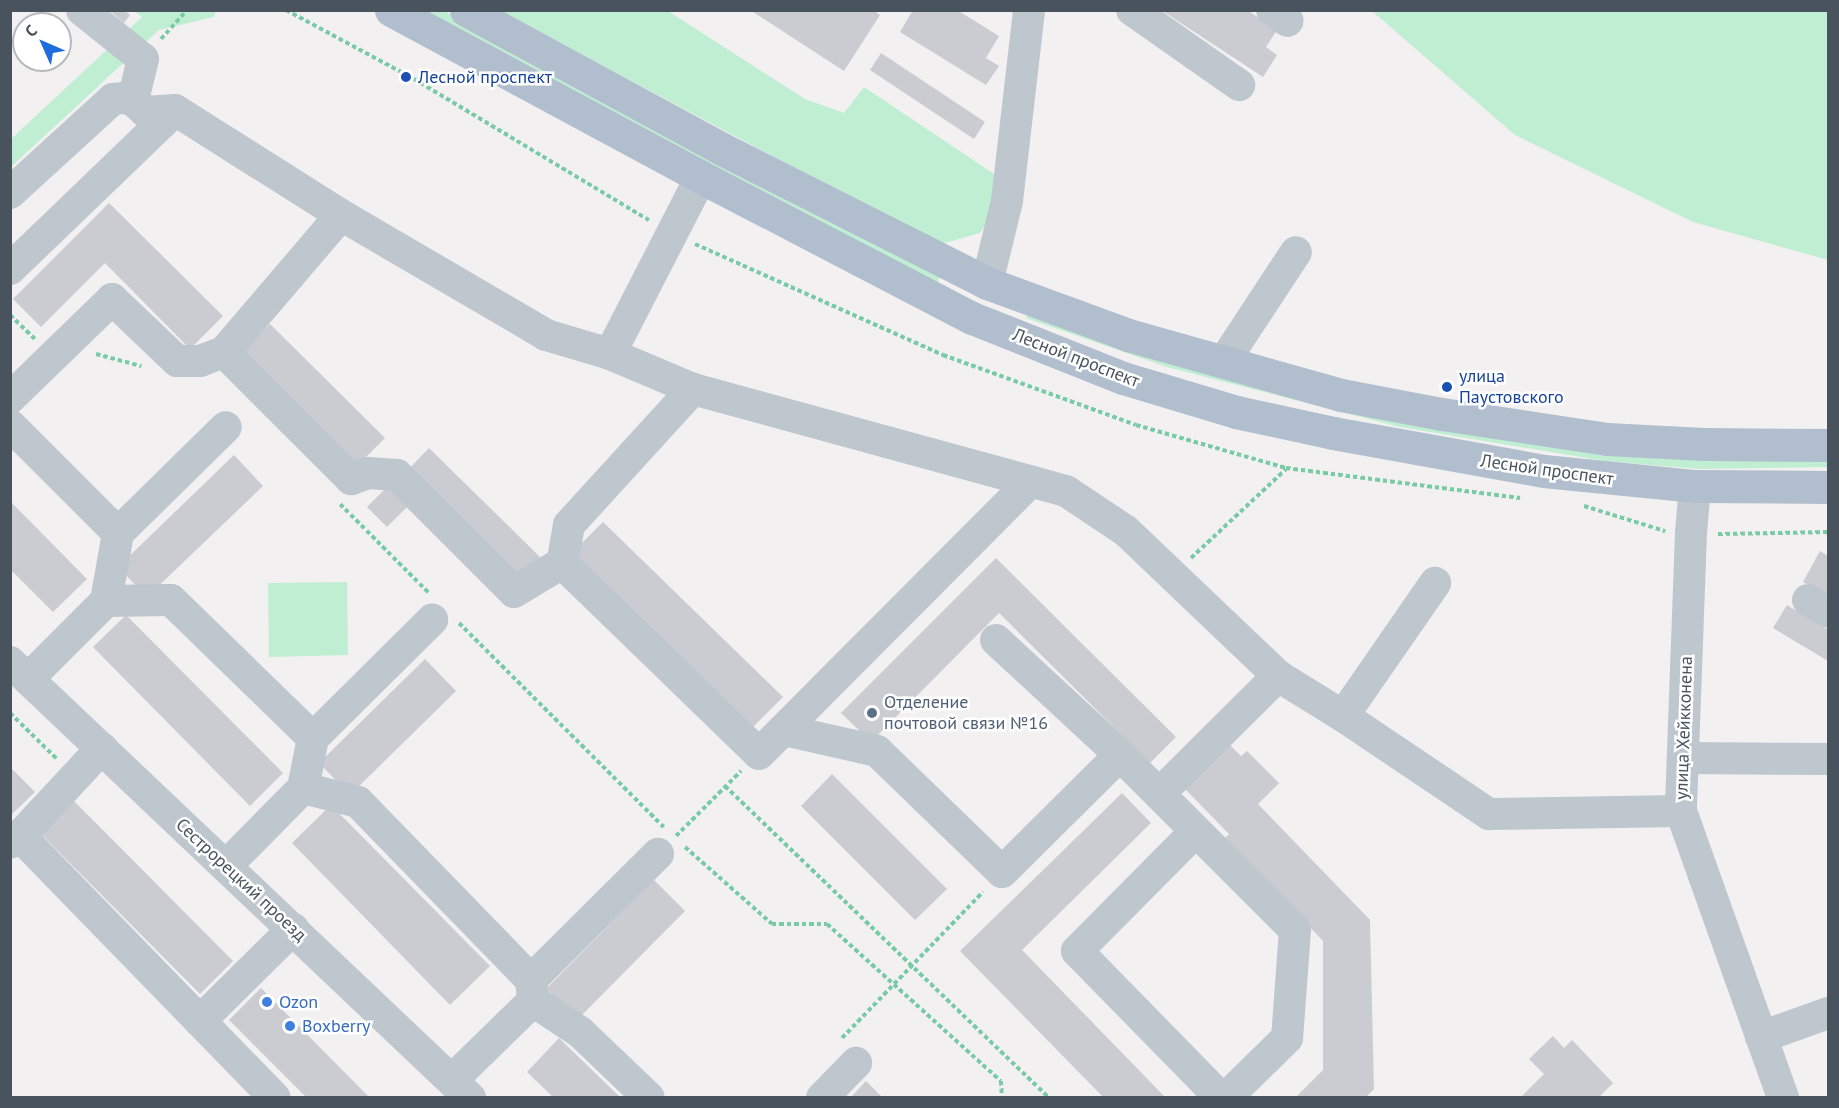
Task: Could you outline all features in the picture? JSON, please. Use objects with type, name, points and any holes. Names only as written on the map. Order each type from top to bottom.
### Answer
[{"type":"main road","name":"Лесной проспект","points":[[391,10],[701,177],[972,318],[1124,378],[1236,412],[1344,435],[1544,471],[1695,486],[1828,487]]},
{"type":"main road","points":[[466,10],[722,149],[987,282],[1128,335],[1225,360],[1341,394],[1596,437],[1704,444],[1828,446]]},
{"type":"main road","points":[[972,318],[987,282]]},
{"type":"street","points":[[82,10],[143,59],[133,100]]},
{"type":"street","points":[[1132,10],[1239,85]]},
{"type":"street","points":[[987,282],[1007,201],[1022,13]]},
{"type":"street","points":[[10,194],[113,99],[133,100],[146,112],[175,110],[341,215],[546,335],[610,354],[693,389],[1066,491],[1126,531],[1278,676],[1343,716],[1489,814],[1681,811]]},
{"type":"street","points":[[10,269],[175,110]]},
{"type":"street","points":[[610,354],[701,177]]},
{"type":"street","points":[[10,398],[112,299],[177,361],[200,361],[224,352],[341,215]]},
{"type":"street","points":[[1225,360],[1296,252]]},
{"type":"street","points":[[224,352],[351,479],[368,473],[397,475],[514,592],[562,563],[569,525],[693,389]]},
{"type":"street","points":[[10,425],[118,533]]},
{"type":"street","points":[[106,601],[118,533],[226,427]]},
{"type":"street","points":[[562,563],[759,754],[1031,481]]},
{"type":"street","name":"улица Хейкконена","points":[[1695,486],[1691,533],[1681,811],[1783,1098]]},
{"type":"street","points":[[1343,716],[1435,583]]},
{"type":"street","points":[[20,670],[106,601],[171,600],[313,738]]},
{"type":"street","points":[[226,866],[303,788],[313,738],[440,612]]},
{"type":"street","points":[[996,640],[1120,754],[1295,930],[1287,1038],[1226,1098]]},
{"type":"street","name":"Сестрорецкий проезд","points":[[20,670],[461,1089]]},
{"type":"street","points":[[1159,794],[1278,676]]},
{"type":"street","points":[[783,730],[877,751],[1002,872],[1120,754]]},
{"type":"street","points":[[102,748],[15,839],[275,1098]]},
{"type":"street","points":[[1683,758],[1828,759]]},
{"type":"street","points":[[303,788],[358,802],[532,990],[649,1098]]},
{"type":"street","points":[[1196,831],[1077,951],[1221,1098]]},
{"type":"street","points":[[461,1089],[532,990],[666,846]]},
{"type":"street","points":[[200,1021],[293,929]]},
{"type":"street","points":[[1761,1036],[1828,1013]]},
{"type":"street","points":[[822,1098],[846,1054]]},
{"type":"path","points":[[143,59],[187,10]]},
{"type":"path","points":[[10,315],[52,357],[76,348],[144,366]]},
{"type":"path","points":[[1173,575],[1286,468]]},
{"type":"path","points":[[332,496],[440,612],[666,846],[772,924],[827,924],[1001,1081],[1002,1098]]},
{"type":"path","points":[[1594,507],[1673,534]]},
{"type":"path","points":[[1716,534],[1828,532]]},
{"type":"path","points":[[10,713],[75,777]]},
{"type":"path","points":[[666,846],[759,754]]},
{"type":"path","points":[[725,786],[1049,1098]]},
{"type":"path","points":[[846,1054],[894,983],[1002,872]]},
{"type":"green space","points":[[134,11],[216,11],[214,17],[159,30],[11,167],[11,139],[142,17]]},
{"type":"green space","points":[[424,11],[444,11],[729,168],[940,272],[938,283],[727,175]]},
{"type":"green space","points":[[501,11],[668,11],[805,99],[844,113],[864,87],[994,174],[992,215],[980,233],[938,245]]},
{"type":"green space","points":[[1372,11],[1828,11],[1828,260],[1693,222],[1515,135]]},
{"type":"green space","points":[[1029,311],[1167,357],[1828,459],[1828,467],[1699,469],[1605,461],[1400,427],[1167,367],[1026,318]]},
{"type":"green space","points":[[347,582],[348,655],[269,657],[268,583]]},
{"type":"building","points":[[109,10],[124,10],[130,15],[124,23]]},
{"type":"building","points":[[750,10],[873,10],[880,15],[844,71]]},
{"type":"building","points":[[913,10],[957,10],[999,36],[986,58],[999,66],[986,85],[900,32]]},
{"type":"building","points":[[1161,10],[1247,10],[1277,30],[1266,47],[1277,55],[1263,77]]},
{"type":"building","points":[[881,53],[985,122],[974,139],[870,70]]},
{"type":"building","points":[[109,203],[223,316],[190,349],[105,263],[41,327],[13,299]]},
{"type":"building","points":[[270,324],[385,438],[353,470],[239,355]]},
{"type":"building","points":[[429,448],[541,558],[516,584],[404,474]]},
{"type":"building","points":[[234,455],[263,486],[147,597],[118,567]]},
{"type":"building","points":[[390,484],[410,504],[387,527],[367,507]]},
{"type":"building","points":[[10,501],[87,579],[53,612],[10,569]]},
{"type":"building","points":[[603,522],[783,697],[751,729],[571,554]]},
{"type":"building","points":[[1820,551],[1828,556],[1828,596],[1803,582]]},
{"type":"building","points":[[996,558],[1176,737],[1150,763],[999,613],[871,742],[841,713]]},
{"type":"building","points":[[1787,605],[1828,630],[1828,661],[1773,628]]},
{"type":"building","points":[[126,615],[283,773],[250,806],[93,647]]},
{"type":"building","points":[[425,659],[456,691],[350,795],[319,763]]},
{"type":"building","points":[[1228,743],[1241,756],[1247,751],[1279,783],[1258,804],[1370,920],[1374,1089],[1365,1098],[1295,1098],[1323,1070],[1323,941],[1225,838],[1229,834],[1183,787]]},
{"type":"building","points":[[10,767],[35,792],[10,816]]},
{"type":"building","points":[[832,774],[947,889],[915,920],[801,806]]},
{"type":"building","points":[[1122,793],[1151,823],[1022,950],[1166,1098],[1104,1098],[960,951]]},
{"type":"building","points":[[73,800],[233,961],[200,994],[40,833]]},
{"type":"building","points":[[331,805],[490,966],[450,1005],[292,843]]},
{"type":"building","points":[[654,880],[685,911],[577,1020],[546,989]]},
{"type":"building","points":[[261,988],[370,1098],[307,1098],[229,1020]]},
{"type":"building","points":[[1553,1036],[1564,1048],[1572,1040],[1613,1083],[1598,1098],[1520,1098],[1544,1074],[1529,1059]]},
{"type":"building","points":[[559,1038],[621,1098],[554,1098],[527,1072]]},
{"type":"building","points":[[866,1081],[883,1098],[850,1098]]},
{"type":"place","name":"Лесной проспект","points":[[406,77]]},
{"type":"place","name":"улица Паустовского","points":[[1447,387]]},
{"type":"place","name":"Отделение почтовой связи №16","points":[[872,713]]},
{"type":"place","name":"Ozon","points":[[267,1002]]},
{"type":"place","name":"Boxberry","points":[[290,1026]]}]
